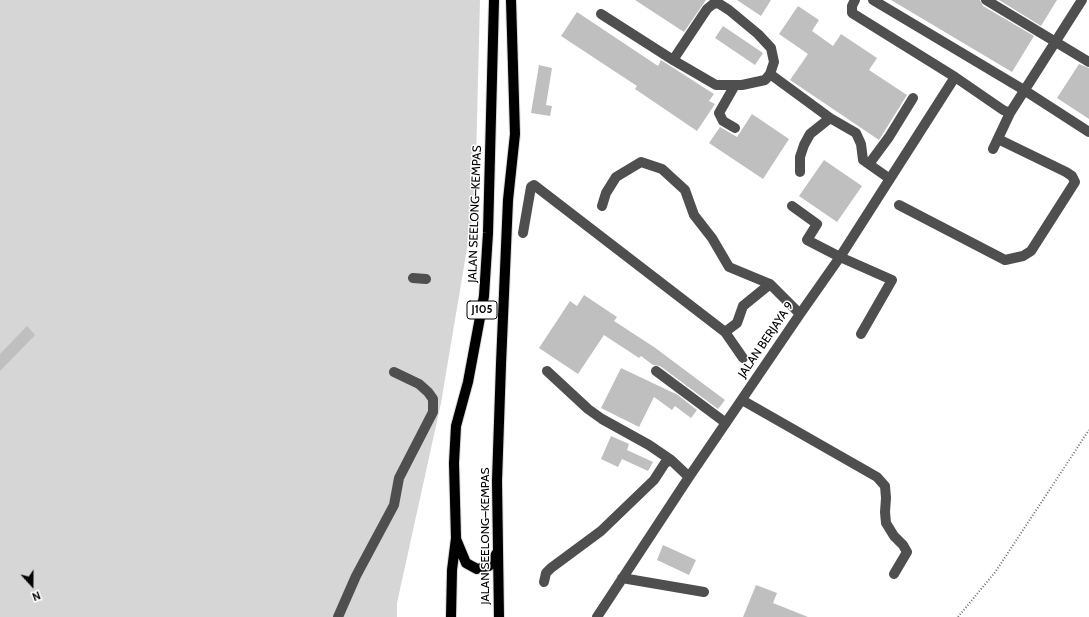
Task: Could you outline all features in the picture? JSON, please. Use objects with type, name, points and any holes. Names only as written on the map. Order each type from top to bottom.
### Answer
[{"type":"main road","name":"JALAN SEELONG–KEMPAS","points":[[451,617],[452,570],[456,538],[454,463],[456,426],[468,382],[484,296],[488,233],[494,0]]},
{"type":"main road","name":"JALAN SEELONG–KEMPAS","points":[[499,617],[498,481],[501,364],[508,200],[515,134],[511,0]]},
{"type":"main road","points":[[456,538],[466,563],[477,569],[489,566],[498,552]]},
{"type":"street","points":[[855,0],[852,6],[852,13],[955,77],[1003,110],[1010,112]]},
{"type":"street","points":[[873,0],[1024,90],[1089,132]]},
{"type":"street","points":[[986,0],[1089,62]]},
{"type":"street","points":[[993,149],[1010,112],[1082,0]]},
{"type":"street","points":[[601,14],[673,60],[716,84],[742,85],[765,80],[770,74],[774,62],[771,48],[758,34],[729,10],[718,3],[713,4],[707,9],[673,60]]},
{"type":"street","points":[[770,74],[830,118],[856,134],[861,144],[863,160],[890,179]]},
{"type":"street","name":"JALAN BERJAYA 9","points":[[597,617],[689,477],[840,257],[955,77]]},
{"type":"street","points":[[735,85],[719,113],[723,121],[736,128]]},
{"type":"street","points":[[869,164],[914,98]]},
{"type":"street","points":[[800,172],[800,157],[810,134],[830,118]]},
{"type":"street","points":[[899,205],[1005,260],[1024,256],[1031,251],[1075,182],[1072,176],[1066,172],[998,139]]},
{"type":"street","points":[[602,206],[606,193],[616,177],[641,162],[662,168],[685,190],[694,216],[712,238],[729,267],[770,284],[800,314]]},
{"type":"street","points":[[523,233],[531,188],[534,185],[725,332],[743,358]]},
{"type":"street","points":[[792,206],[817,224],[807,240],[840,257],[892,280],[861,334]]},
{"type":"street","points":[[413,278],[426,279]]},
{"type":"street","points":[[725,332],[737,323],[743,306],[770,284]]},
{"type":"street","points":[[547,371],[597,416],[649,445],[671,460],[689,477]]},
{"type":"street","points":[[656,371],[726,423]]},
{"type":"street","points":[[338,617],[356,576],[394,506],[399,478],[434,412],[433,399],[428,392],[418,384],[394,372]]},
{"type":"street","points":[[742,400],[877,477],[881,481],[885,486],[886,523],[907,552],[894,574]]},
{"type":"street","points":[[544,582],[546,573],[550,568],[601,532],[654,480],[665,463],[671,460]]},
{"type":"street","points":[[622,578],[704,592]]},
{"type":"path","points":[[958,617],[996,571],[1089,430]]},
{"type":"shaded area","points":[[0,0],[480,0],[475,201],[441,403],[397,603],[397,617],[0,617]]},
{"type":"building","points":[[635,0],[706,0],[684,32]]},
{"type":"building","points":[[737,0],[771,0],[761,16]]},
{"type":"building","points":[[891,0],[980,0],[983,6],[1034,36],[1012,72]]},
{"type":"building","points":[[999,0],[1057,0],[1041,26]]},
{"type":"building","points":[[798,6],[819,20],[812,31],[833,46],[841,34],[877,58],[869,70],[907,95],[879,140],[790,80],[808,54],[779,34]]},
{"type":"building","points":[[577,12],[658,66],[661,60],[714,94],[709,101],[715,104],[697,131],[635,89],[637,86],[561,36]]},
{"type":"building","points":[[723,26],[763,53],[755,65],[715,38]]},
{"type":"building","points":[[1079,64],[1089,68],[1089,119],[1057,98]]},
{"type":"building","points":[[539,65],[552,68],[546,105],[552,106],[550,116],[531,113]]},
{"type":"building","points":[[752,114],[789,139],[763,179],[709,143],[720,127],[737,137]]},
{"type":"building","points":[[824,160],[862,186],[837,222],[799,196]]},
{"type":"building","points":[[584,295],[617,317],[614,321],[654,347],[725,400],[718,409],[660,366],[653,365],[641,356],[639,358],[604,335],[578,374],[539,348],[570,301],[577,306]]},
{"type":"building","points":[[27,326],[35,335],[0,371],[0,354]]},
{"type":"building","points":[[621,368],[678,395],[697,410],[691,418],[675,406],[672,410],[654,397],[639,427],[601,408]]},
{"type":"building","points":[[611,436],[629,444],[627,450],[653,462],[648,471],[622,459],[618,467],[601,459]]},
{"type":"building","points":[[663,545],[696,560],[689,575],[657,560]]},
{"type":"building","points":[[756,585],[777,593],[773,603],[808,617],[743,617]]}]
